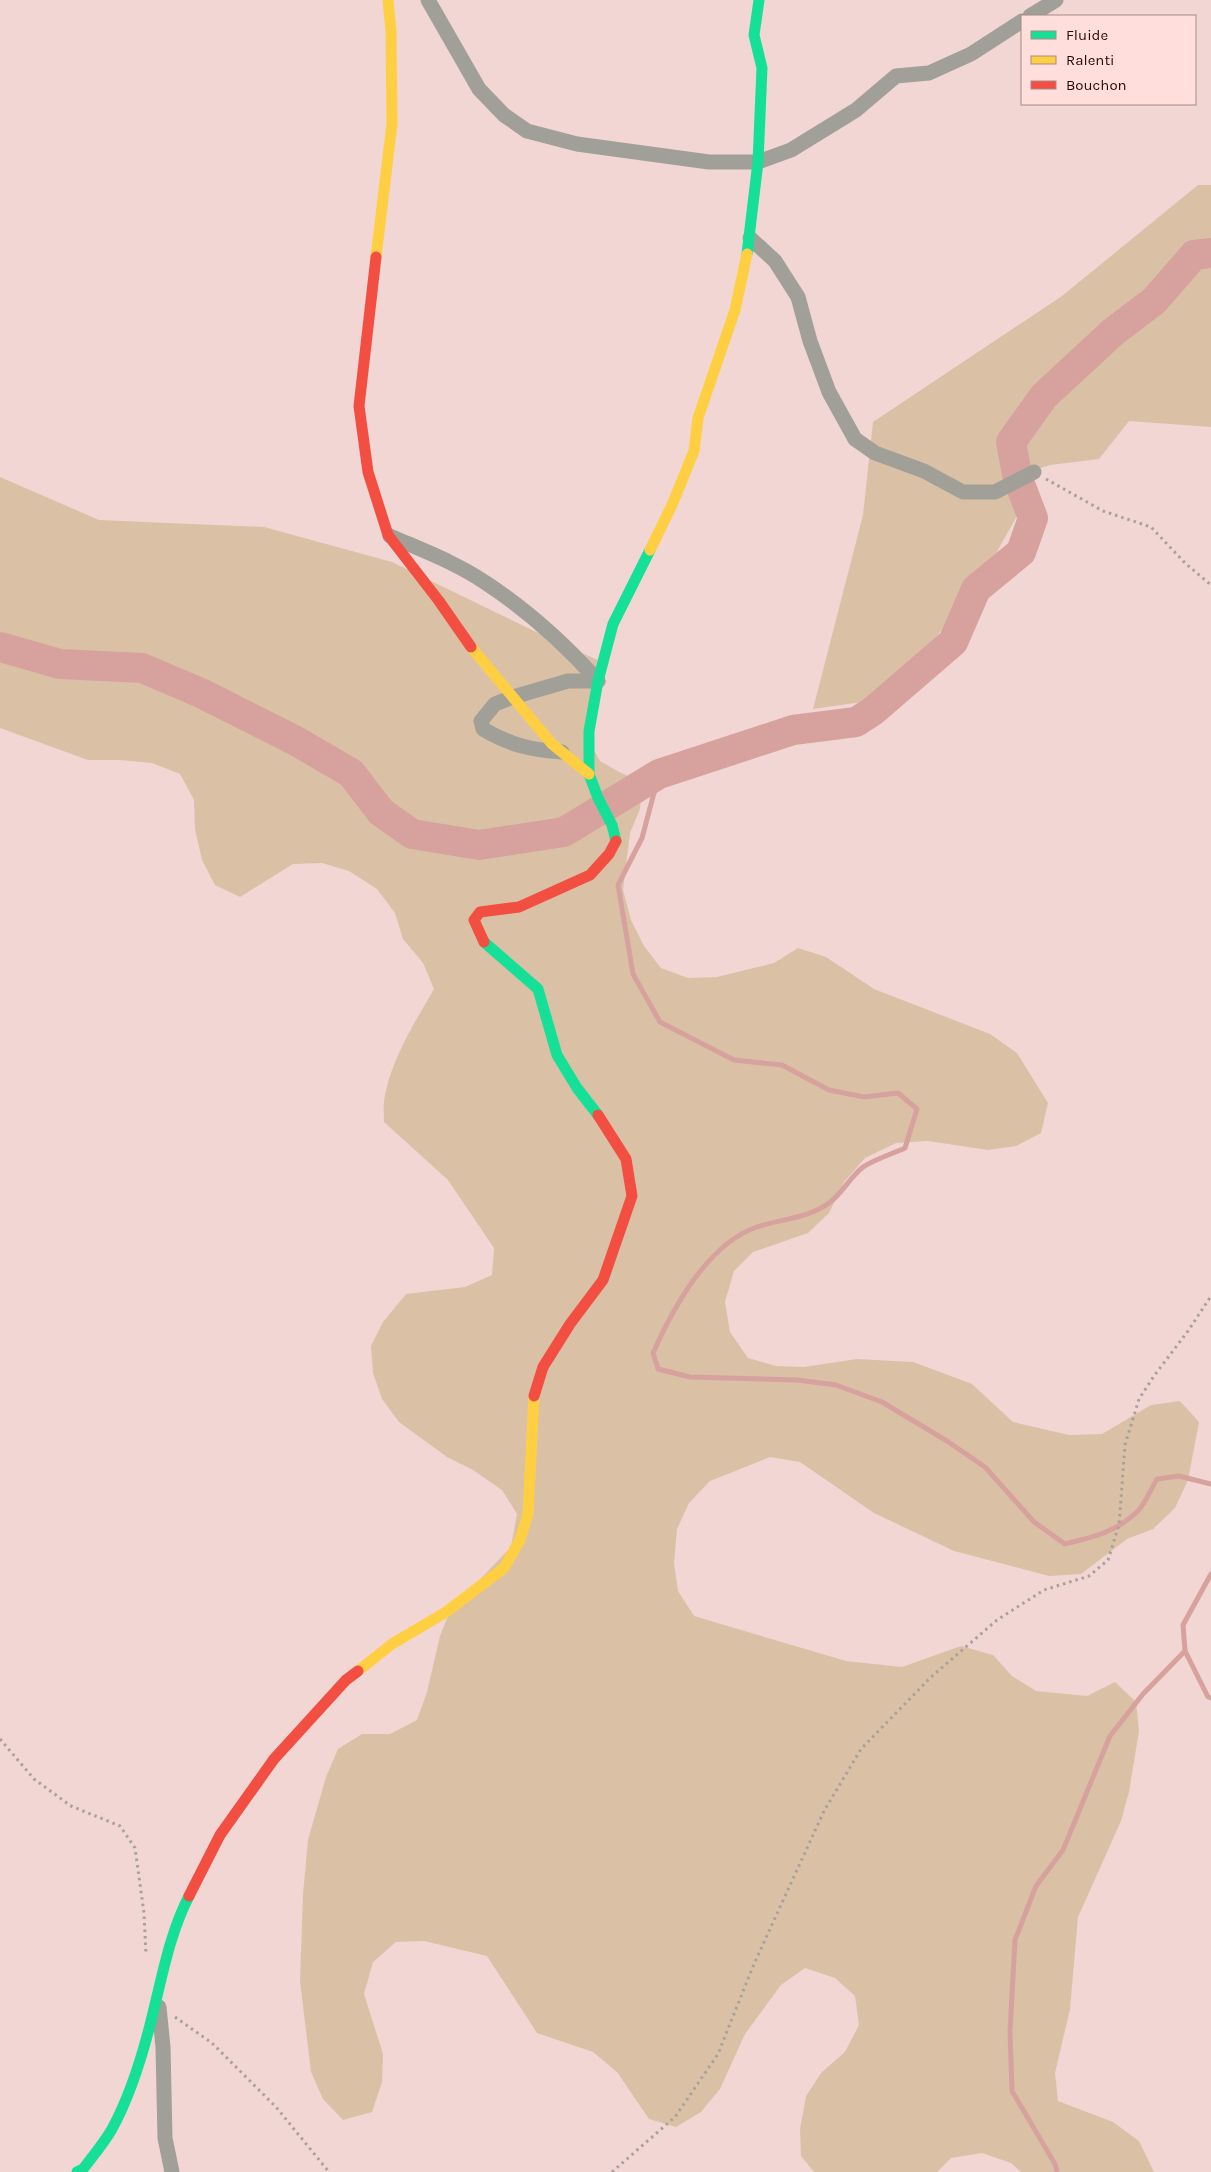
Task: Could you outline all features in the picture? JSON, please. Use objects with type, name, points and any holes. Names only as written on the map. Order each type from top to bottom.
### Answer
[{"type":"street","points":[[388,0],[391,31],[392,124],[359,406],[368,472],[388,535],[439,600],[474,652],[552,744],[589,774]]},
{"type":"street","points":[[428,0],[479,90],[504,115],[527,131],[586,146],[709,162],[758,162],[791,150],[856,110],[896,76],[929,74],[971,54],[1021,22]]},
{"type":"street","points":[[77,2172],[83,2169],[112,2129],[132,2084],[158,1998],[163,1967],[182,1909],[220,1835],[274,1759],[346,1680],[392,1644],[446,1612],[504,1568],[520,1540],[528,1514],[533,1399],[543,1367],[570,1324],[603,1280],[632,1196],[626,1159],[608,1128],[576,1088],[557,1055],[538,989],[482,940],[474,920],[480,912],[519,907],[590,875],[609,854],[616,841],[612,825],[598,798],[589,774],[589,731],[598,681],[613,624],[672,505],[694,450],[698,418],[735,310],[750,238],[758,162],[762,68],[754,35],[759,0]]},
{"type":"street","points":[[1032,15],[1056,0]]},
{"type":"street","points":[[750,238],[775,261],[798,297],[810,341],[829,392],[855,439],[875,452],[924,471],[963,492],[995,492],[1034,472]]},
{"type":"street","points":[[388,535],[436,556],[485,582],[540,622],[598,681]]},
{"type":"street","points":[[562,752],[541,751],[504,742],[483,729],[482,721],[495,704],[513,697],[568,682],[598,681]]},
{"type":"street","points":[[158,1998],[163,2047],[165,2138],[172,2172]]},
{"type":"path","points":[[1034,472],[1103,511],[1151,528],[1185,563],[1211,585]]},
{"type":"path","points":[[612,2172],[675,2117],[718,2054],[754,1964],[824,1810],[861,1749],[930,1678],[997,1620],[1044,1590],[1090,1576],[1108,1560],[1119,1525],[1125,1445],[1139,1399],[1211,1297]]},
{"type":"path","points":[[0,1739],[41,1785],[71,1806],[120,1826],[135,1848],[144,1914],[147,1957]]},
{"type":"path","points":[[158,1998],[212,2043],[276,2107],[329,2172]]},
{"type":"shaded area","points":[[1198,185],[1211,185],[1211,427],[1129,421],[1099,459],[1050,465],[1022,474],[1017,516],[985,573],[918,661],[869,701],[813,709],[863,515],[873,422],[1062,296]]},
{"type":"shaded area","points":[[0,477],[99,520],[264,527],[392,562],[563,645],[605,663],[588,739],[600,761],[642,782],[640,809],[630,833],[623,890],[631,920],[644,946],[661,968],[688,978],[717,977],[774,963],[798,948],[826,957],[874,989],[990,1034],[1017,1053],[1048,1103],[1041,1133],[1016,1146],[988,1150],[928,1141],[896,1143],[865,1158],[844,1182],[829,1213],[808,1233],[753,1252],[734,1271],[725,1302],[730,1332],[748,1358],[776,1366],[804,1367],[857,1359],[913,1362],[972,1384],[1013,1422],[1069,1435],[1102,1434],[1151,1405],[1180,1401],[1199,1422],[1188,1480],[1175,1508],[1153,1529],[1127,1539],[1081,1574],[1049,1576],[954,1551],[874,1513],[800,1462],[770,1457],[710,1481],[689,1503],[677,1529],[674,1563],[678,1591],[694,1616],[846,1661],[902,1667],[961,1646],[993,1655],[1012,1676],[1036,1691],[1087,1696],[1115,1682],[1136,1702],[1139,1731],[1129,1792],[1121,1821],[1078,1917],[1070,2009],[1055,2073],[1058,2101],[1113,2122],[1139,2141],[1154,2172],[1021,2172],[1011,2163],[982,2153],[951,2158],[937,2172],[814,2172],[801,2156],[800,2129],[806,2096],[822,2072],[845,2052],[859,2025],[855,1996],[835,1978],[805,1968],[781,1985],[745,2034],[720,2089],[701,2112],[676,2127],[649,2119],[617,2072],[593,2052],[537,2033],[487,1956],[424,1941],[396,1942],[373,1962],[364,1994],[383,2054],[382,2082],[372,2112],[343,2120],[323,2099],[311,2072],[300,1981],[303,1894],[308,1840],[326,1777],[338,1749],[362,1734],[390,1734],[417,1720],[427,1692],[440,1636],[450,1611],[511,1547],[517,1514],[502,1490],[473,1470],[447,1457],[399,1422],[382,1399],[373,1373],[371,1346],[383,1322],[406,1294],[465,1287],[492,1275],[494,1248],[448,1180],[384,1122],[384,1098],[393,1067],[405,1040],[434,989],[423,963],[403,939],[395,913],[377,889],[349,871],[322,863],[293,864],[240,897],[215,885],[202,860],[195,829],[194,800],[180,774],[152,763],[88,760],[0,728]]},
{"type":"waterway","points":[[0,647],[60,664],[142,668],[201,693],[296,741],[351,773],[381,812],[412,834],[479,845],[564,832],[659,774],[793,730],[856,722],[873,711],[953,642],[976,589],[1021,552],[1033,518],[1018,479],[1011,442],[1044,396],[1113,332],[1154,301],[1194,255],[1211,253]]},
{"type":"waterway","points":[[659,774],[642,838],[618,885],[633,974],[660,1022],[734,1060],[782,1065],[829,1090],[864,1097],[898,1093],[917,1109],[905,1148],[863,1167],[834,1199],[821,1208],[803,1216],[766,1224],[739,1235],[707,1262],[682,1298],[661,1335],[653,1353],[658,1369],[690,1377],[797,1380],[836,1385],[882,1402],[947,1441],[985,1467],[1034,1522],[1065,1544],[1103,1533],[1120,1525],[1143,1505],[1157,1479],[1179,1476],[1211,1484]]},
{"type":"waterway","points":[[1211,1574],[1183,1625],[1185,1651],[1208,1697],[1211,1698]]},
{"type":"waterway","points":[[1057,2172],[1055,2164],[1012,2091],[1010,2031],[1015,1940],[1036,1886],[1063,1850],[1110,1736],[1143,1694],[1185,1651]]},
{"type":"traffic: fast","points":[[747,254],[758,162],[762,68],[754,35],[759,0]]},
{"type":"traffic: fast","points":[[616,841],[612,825],[598,798],[589,774],[589,731],[598,681],[613,624],[650,550]]},
{"type":"traffic: fast","points":[[484,942],[538,989],[557,1055],[577,1088],[598,1115]]},
{"type":"traffic: fast","points":[[77,2172],[83,2169],[106,2139],[135,2076],[171,1941],[189,1896]]},
{"type":"traffic: slow","points":[[376,257],[392,124],[391,31],[388,0]]},
{"type":"traffic: slow","points":[[650,550],[672,505],[694,451],[698,418],[735,310],[747,254]]},
{"type":"traffic: slow","points":[[471,647],[552,744],[589,774]]},
{"type":"traffic: slow","points":[[358,1671],[392,1644],[446,1612],[504,1568],[520,1540],[528,1514],[534,1396]]},
{"type":"traffic: jam","points":[[376,257],[359,406],[368,472],[388,535],[439,601],[471,647]]},
{"type":"traffic: jam","points":[[484,942],[474,920],[480,912],[519,907],[590,875],[609,854],[616,841]]},
{"type":"traffic: jam","points":[[534,1396],[543,1367],[570,1324],[603,1280],[632,1196],[626,1159],[598,1115]]},
{"type":"traffic: jam","points":[[189,1896],[220,1835],[274,1759],[346,1680],[358,1671]]}]
